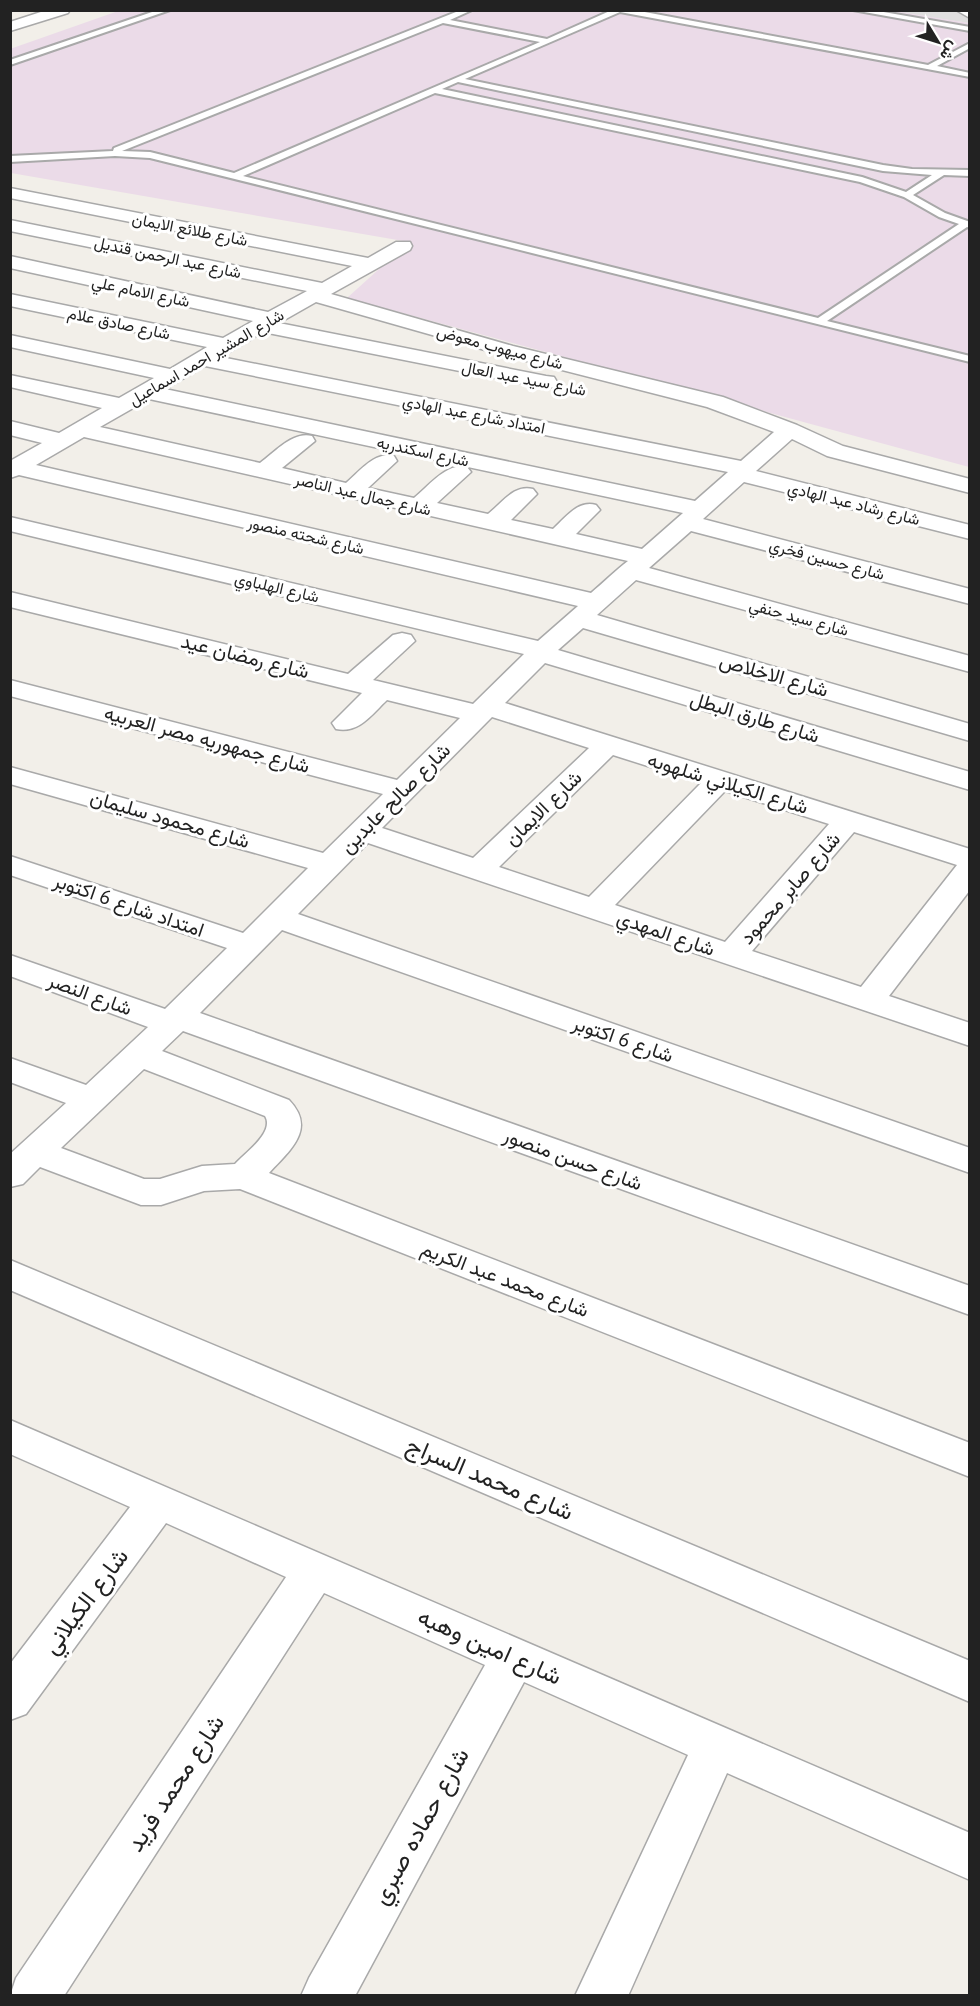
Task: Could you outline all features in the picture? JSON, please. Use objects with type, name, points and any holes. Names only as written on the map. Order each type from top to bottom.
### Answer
[{"type":"street","points":[[963,10],[969,14]]},
{"type":"street","points":[[10,27],[53,11]]},
{"type":"street","name":"شارع طلائع الايمان","points":[[10,193],[370,264]]},
{"type":"street","name":"شارع عبد الرحمن قنديل","points":[[10,225],[320,292]]},
{"type":"street","name":"شارع المشير احمد اسماعيل","points":[[14,470],[266,322],[403,246]]},
{"type":"street","points":[[11,301],[117,247]]},
{"type":"street","name":"شارع الامام علي","points":[[10,262],[266,322]]},
{"type":"street","name":"شارع ميهوب معوض","points":[[320,292],[506,350],[715,402],[789,430]]},
{"type":"street","name":"شارع صادق علام","points":[[11,301],[227,345]]},
{"type":"street","name":"شارع سيد عبد العال","points":[[266,322],[789,430]]},
{"type":"street","points":[[10,341],[174,376]]},
{"type":"street","name":"امتداد شارع عبد الهادي","points":[[202,359],[742,471]]},
{"type":"street","points":[[10,381],[123,406]]},
{"type":"street","name":"شارع اسكندريه","points":[[147,392],[692,516]]},
{"type":"street","name":"شارع جمال عبد الناصر","points":[[10,428],[181,452],[558,538],[637,564]]},
{"type":"street","points":[[181,452],[215,428]]},
{"type":"street","points":[[789,430],[835,451],[969,486]]},
{"type":"street","name":"شارع صالح عابدين","points":[[23,1164],[139,1055],[541,651],[789,430]]},
{"type":"street","points":[[264,471],[304,441]]},
{"type":"street","points":[[350,491],[386,461]]},
{"type":"street","name":"شارع شحته منصور","points":[[14,470],[586,610]]},
{"type":"street","name":"شارع رشاد عبد الهادي","points":[[742,471],[969,532]]},
{"type":"street","points":[[419,506],[459,472]]},
{"type":"street","points":[[494,523],[525,494]]},
{"type":"street","points":[[558,538],[588,510]]},
{"type":"street","name":"شارع حسين فخري","points":[[692,516],[969,597]]},
{"type":"street","name":"شارع الهلباوي","points":[[10,524],[541,651]]},
{"type":"street","name":"شارع سيد حنفي","points":[[637,564],[969,664]]},
{"type":"street","name":"شارع رمضان عيد","points":[[10,599],[382,690],[482,710]]},
{"type":"street","name":"شارع الاخلاص","points":[[586,610],[969,732]]},
{"type":"street","points":[[354,683],[402,640]]},
{"type":"street","name":"شارع طارق البطل","points":[[541,651],[969,781]]},
{"type":"street","name":"شارع جمهوريه مصر العربيه","points":[[10,688],[402,790]]},
{"type":"street","points":[[346,723],[382,690]]},
{"type":"street","name":"شارع الكيلاني شلهوبه","points":[[482,710],[609,745],[969,859]]},
{"type":"street","name":"شارع الايمان","points":[[478,870],[609,745]]},
{"type":"street","name":"شارع محمود سليمان","points":[[10,774],[329,864]]},
{"type":"street","points":[[594,909],[720,780]]},
{"type":"street","name":"شارع صابر محمود","points":[[731,955],[848,820]]},
{"type":"street","name":"شارع المهدي","points":[[362,831],[969,1035]]},
{"type":"street","name":"امتداد شارع 6 اكتوبر","points":[[10,865],[248,945]]},
{"type":"street","points":[[868,1001],[969,869]]},
{"type":"street","name":"شارع 6 اكتوبر","points":[[276,917],[969,1161]]},
{"type":"street","name":"شارع النصر","points":[[10,965],[173,1020]]},
{"type":"street","name":"شارع حسن منصور","points":[[173,1020],[969,1301]]},
{"type":"street","points":[[139,1055],[277,1108],[284,1116],[286,1127],[280,1137],[244,1177]]},
{"type":"street","points":[[10,1068],[92,1100]]},
{"type":"street","name":"شارع محمد عبد الكريم","points":[[23,1164],[141,1192],[161,1192],[212,1178],[244,1177],[969,1461]]},
{"type":"street","name":"شارع محمد السراج","points":[[10,1274],[969,1682]]},
{"type":"street","name":"شارع امين وهبه","points":[[10,1436],[969,1857]]},
{"type":"street","name":"شارع الكيلاني","points":[[10,1700],[159,1501]]},
{"type":"street","name":"شارع محمد فريد","points":[[34,1995],[315,1570]]},
{"type":"street","name":"شارع حماده صبري","points":[[327,1995],[514,1656]]},
{"type":"street","points":[[602,1995],[716,1745]]},
{"type":"lane","points":[[10,63],[166,10]]},
{"type":"lane","points":[[108,153],[442,21],[452,13],[469,10]]},
{"type":"lane","points":[[235,176],[619,10],[969,75]]},
{"type":"lane","points":[[856,10],[969,29]]},
{"type":"lane","points":[[442,21],[548,41]]},
{"type":"lane","points":[[930,67],[969,45]]},
{"type":"lane","points":[[458,80],[883,168],[969,173]]},
{"type":"lane","points":[[434,90],[862,180],[907,195],[942,215],[967,225]]},
{"type":"lane","points":[[578,120],[601,109]]},
{"type":"lane","points":[[754,158],[776,146]]},
{"type":"lane","points":[[10,159],[73,157],[108,153],[150,155],[969,358]]},
{"type":"lane","points":[[907,195],[941,173]]},
{"type":"lane","points":[[820,321],[967,225]]},
{"type":"shaded area","points":[[121,10],[888,10],[969,23],[969,467],[347,298],[409,242],[11,173],[10,49]]},
{"type":"shaded area","points":[[888,11],[969,11],[969,23],[935,18]]}]
